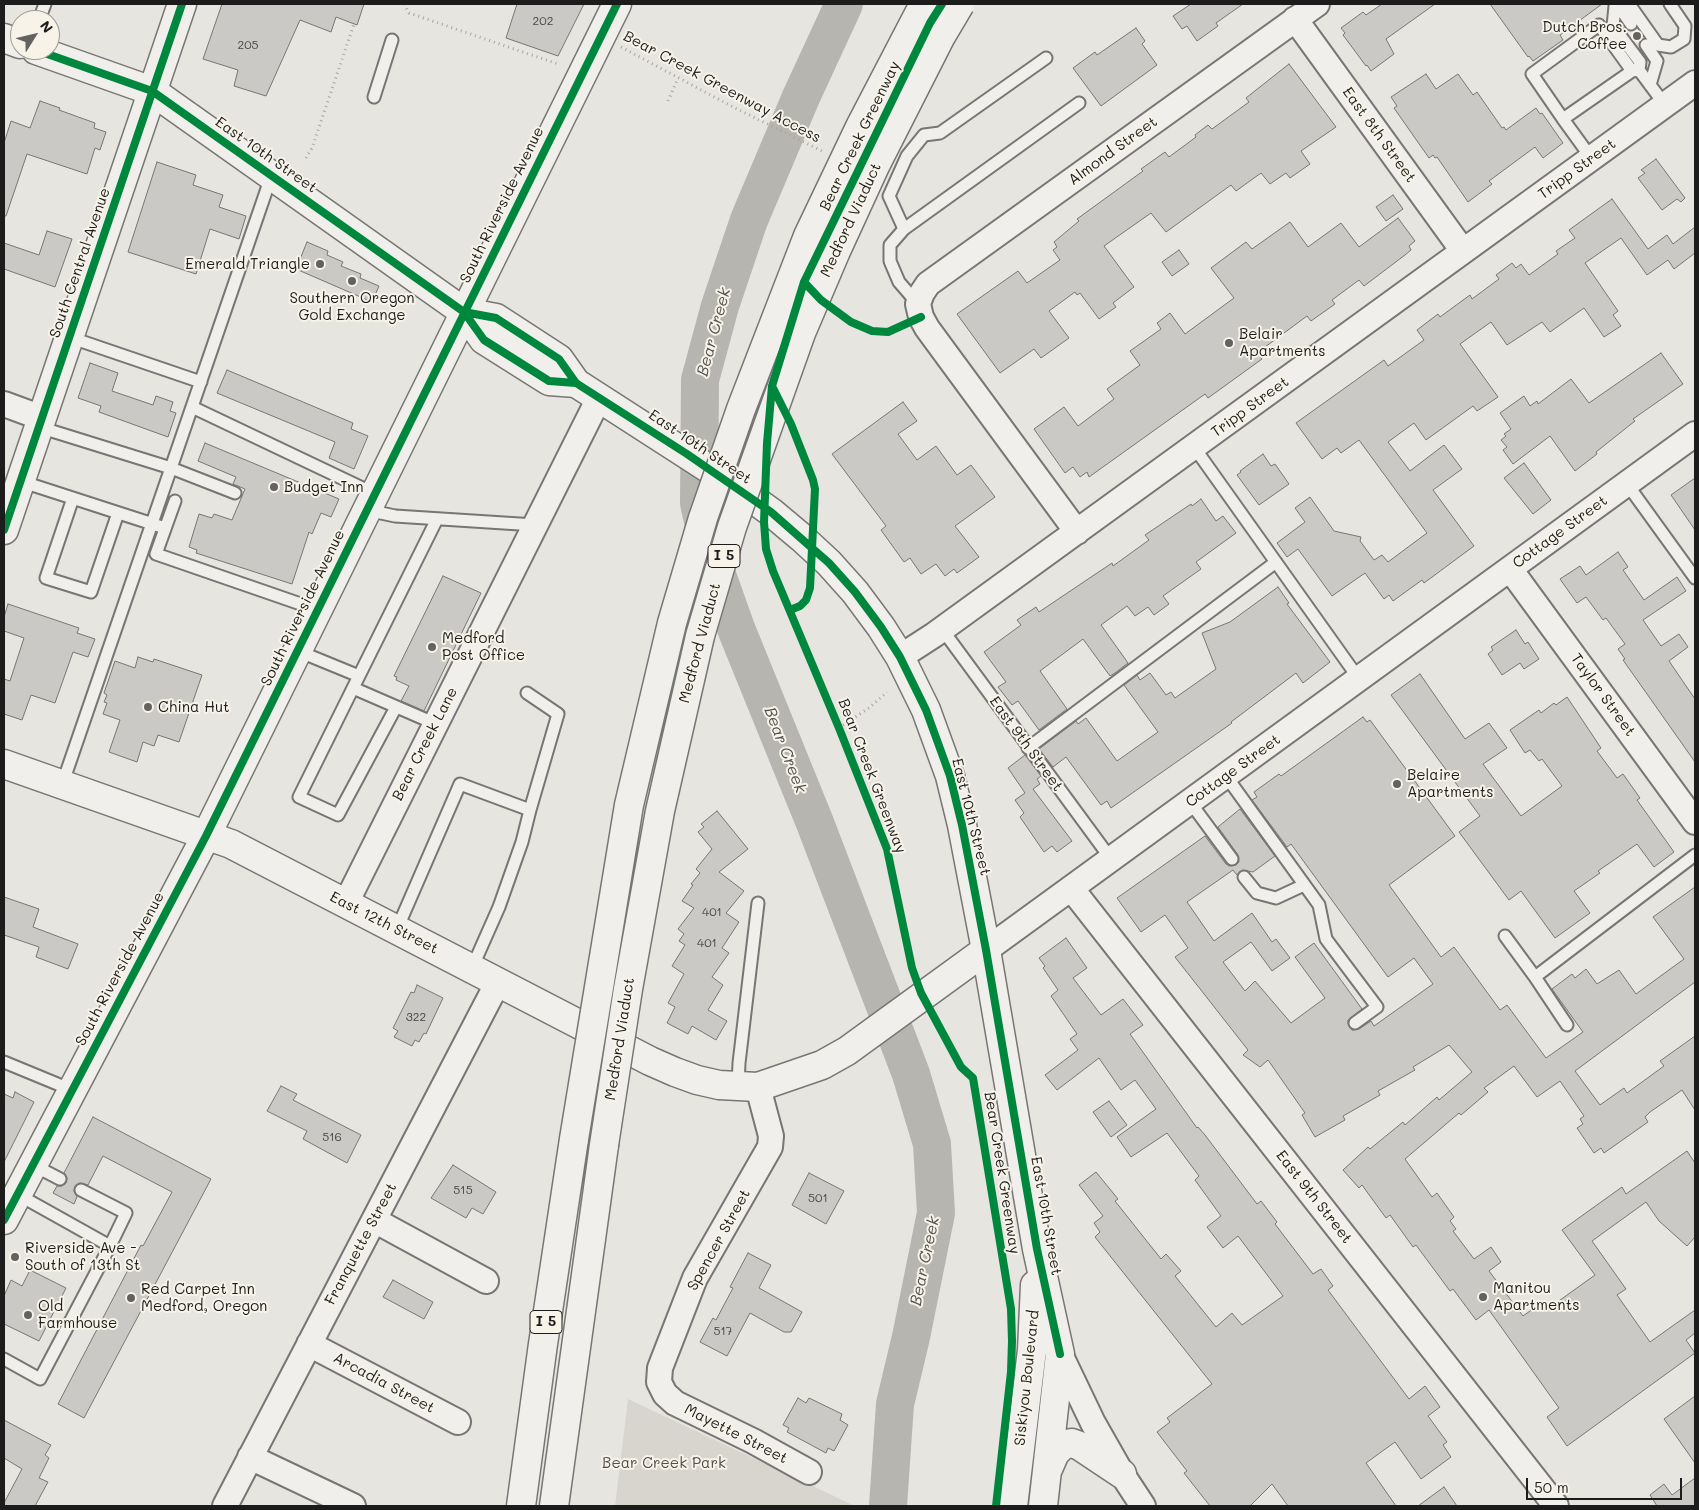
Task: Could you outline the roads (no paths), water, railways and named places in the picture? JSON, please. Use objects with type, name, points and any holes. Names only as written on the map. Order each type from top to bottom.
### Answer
[{"type":"main road","name":"South Central Avenue","points":[[4,530],[182,4]]},
{"type":"main road","name":"South Riverside Avenue","points":[[4,1220],[206,836],[617,4]]},
{"type":"main road","name":"Medford Viaduct","points":[[520,1506],[574,1139],[629,805],[672,623],[703,518],[741,408],[808,236],[860,127],[924,4]]},
{"type":"main road","name":"Medford Viaduct","points":[[554,1506],[604,1145],[628,990],[660,811],[700,636],[732,527],[801,333],[875,166],[941,36],[960,4]]},
{"type":"main road","name":"East 10th Street","points":[[60,58],[152,90],[464,312],[484,340],[549,381],[576,383],[728,481],[771,512],[802,538],[829,563],[855,592],[881,627],[900,658],[926,710],[950,776],[962,825],[986,950],[1037,1249],[1060,1354]]},
{"type":"main road","name":"East 12th Street","points":[[4,764],[231,844],[675,1072],[719,1085],[748,1086]]},
{"type":"main road","name":"Cottage Street","points":[[748,1086],[786,1078],[822,1065],[846,1051],[986,950]]},
{"type":"main road","name":"Siskiyou Boulevard","points":[[1013,1506],[1032,1350],[1037,1249]]},
{"type":"main road","name":"Siskiyou Boulevard","points":[[1043,1506],[1060,1354]]},
{"type":"main road","points":[[1048,1470],[1055,1453],[1063,1445],[1072,1443],[1080,1446],[1122,1474]]},
{"type":"street","name":"Almond Street","points":[[918,304],[928,284],[1317,4]]},
{"type":"street","name":"East 8th Street","points":[[1295,19],[1464,251]]},
{"type":"street","name":"Tripp Street","points":[[900,658],[1077,532],[1695,83]]},
{"type":"street","points":[[918,304],[927,328],[1077,532]]},
{"type":"street","name":"Bear Creek Lane","points":[[346,903],[599,398]]},
{"type":"street","points":[[4,404],[41,422]]},
{"type":"street","name":"Cottage Street","points":[[986,950],[1695,434]]},
{"type":"street","name":"Taylor Street","points":[[1510,568],[1695,822]]},
{"type":"street","name":"East 9th Street","points":[[1071,888],[1556,1506]]},
{"type":"street","name":"Franquette Street","points":[[224,1506],[498,982]]},
{"type":"street","name":"Spencer Street","points":[[665,1394],[659,1382],[660,1368],[695,1278],[770,1147],[771,1136],[748,1086]]},
{"type":"street","points":[[374,1220],[486,1281]]},
{"type":"street","name":"Arcadia Street","points":[[309,1344],[458,1422]]},
{"type":"street","name":"East 10th Street","points":[[1060,1354],[1093,1423],[1143,1506]]},
{"type":"street","name":"Mayette Street","points":[[665,1394],[675,1403],[753,1441],[808,1472]]},
{"type":"street","points":[[250,1457],[353,1506]]},
{"type":"lane","points":[[1617,4],[1631,24]]},
{"type":"lane","points":[[1563,119],[1635,70],[1640,62],[1613,26],[1615,6],[1617,4]]},
{"type":"lane","points":[[1629,4],[1658,45],[1671,47],[1684,39],[1685,26],[1670,4]]},
{"type":"lane","points":[[1592,159],[1532,74],[1599,25],[1665,105]]},
{"type":"lane","points":[[374,97],[392,40]]},
{"type":"lane","points":[[1646,45],[1657,61],[1650,86]]},
{"type":"lane","points":[[904,229],[889,196],[906,156],[924,136],[940,133],[1046,58]]},
{"type":"lane","points":[[918,304],[898,282],[890,261],[890,245],[904,229],[1079,103]]},
{"type":"lane","points":[[62,785],[272,176]]},
{"type":"lane","points":[[70,337],[201,382]]},
{"type":"lane","points":[[192,406],[395,516],[535,525]]},
{"type":"lane","points":[[41,422],[235,492]]},
{"type":"lane","points":[[1194,447],[1359,679]]},
{"type":"lane","points":[[20,481],[165,528]]},
{"type":"lane","points":[[1627,484],[1695,578]]},
{"type":"lane","points":[[72,498],[46,578],[64,584],[91,592],[118,512]]},
{"type":"lane","points":[[175,501],[156,554],[318,610]]},
{"type":"lane","points":[[396,708],[338,815],[299,797],[438,519]]},
{"type":"lane","points":[[1028,748],[1276,562]]},
{"type":"lane","name":"East 9th Street","points":[[942,629],[1111,859]]},
{"type":"lane","points":[[297,651],[359,676]]},
{"type":"lane","points":[[353,688],[436,724]]},
{"type":"lane","points":[[472,968],[499,907],[522,842],[558,714],[527,693]]},
{"type":"lane","points":[[1226,776],[1319,905],[1326,939],[1377,1007],[1355,1023]]},
{"type":"lane","points":[[396,929],[460,784],[530,810]]},
{"type":"lane","points":[[1190,802],[1232,859]]},
{"type":"lane","points":[[1535,977],[1695,855]]},
{"type":"lane","points":[[1244,876],[1257,893],[1276,898],[1304,885]]},
{"type":"lane","points":[[748,1086],[739,1063],[758,903]]},
{"type":"lane","points":[[1505,936],[1567,1025]]},
{"type":"lane","points":[[4,1062],[72,1090]]},
{"type":"lane","points":[[33,1165],[60,1179]]},
{"type":"lane","points":[[4,1360],[40,1378],[126,1214],[81,1190]]},
{"type":"lane","points":[[17,1194],[110,1246]]},
{"type":"waterway","name":"Bear Creek","points":[[844,4],[801,97],[749,220],[720,306],[700,380],[699,503],[711,558],[737,631],[815,823],[911,1074],[932,1144],[936,1213],[911,1337],[895,1404],[888,1506]]},
{"type":"place","name":"Dutch Bros. Coffee","points":[[1637,36]]},
{"type":"place","name":"Emerald Triangle","points":[[320,264]]},
{"type":"place","name":"Southern Oregon Gold Exchange","points":[[352,281]]},
{"type":"place","name":"Belair Apartments","points":[[1229,343]]},
{"type":"place","name":"Budget Inn","points":[[274,487]]},
{"type":"place","name":"Medford Post Office","points":[[432,647]]},
{"type":"place","name":"China Hut","points":[[148,707]]},
{"type":"place","name":"Belaire Apartments","points":[[1397,784]]},
{"type":"place","name":"Riverside Ave - South of 13th St","points":[[15,1257]]},
{"type":"place","name":"Manitou Apartments","points":[[1483,1297]]},
{"type":"place","name":"Red Carpet Inn Medford, Oregon","points":[[131,1298]]},
{"type":"place","name":"Old Farmhouse","points":[[28,1315]]},
{"type":"park label","name":"Bear Creek Park","points":[[664,1463]]}]
